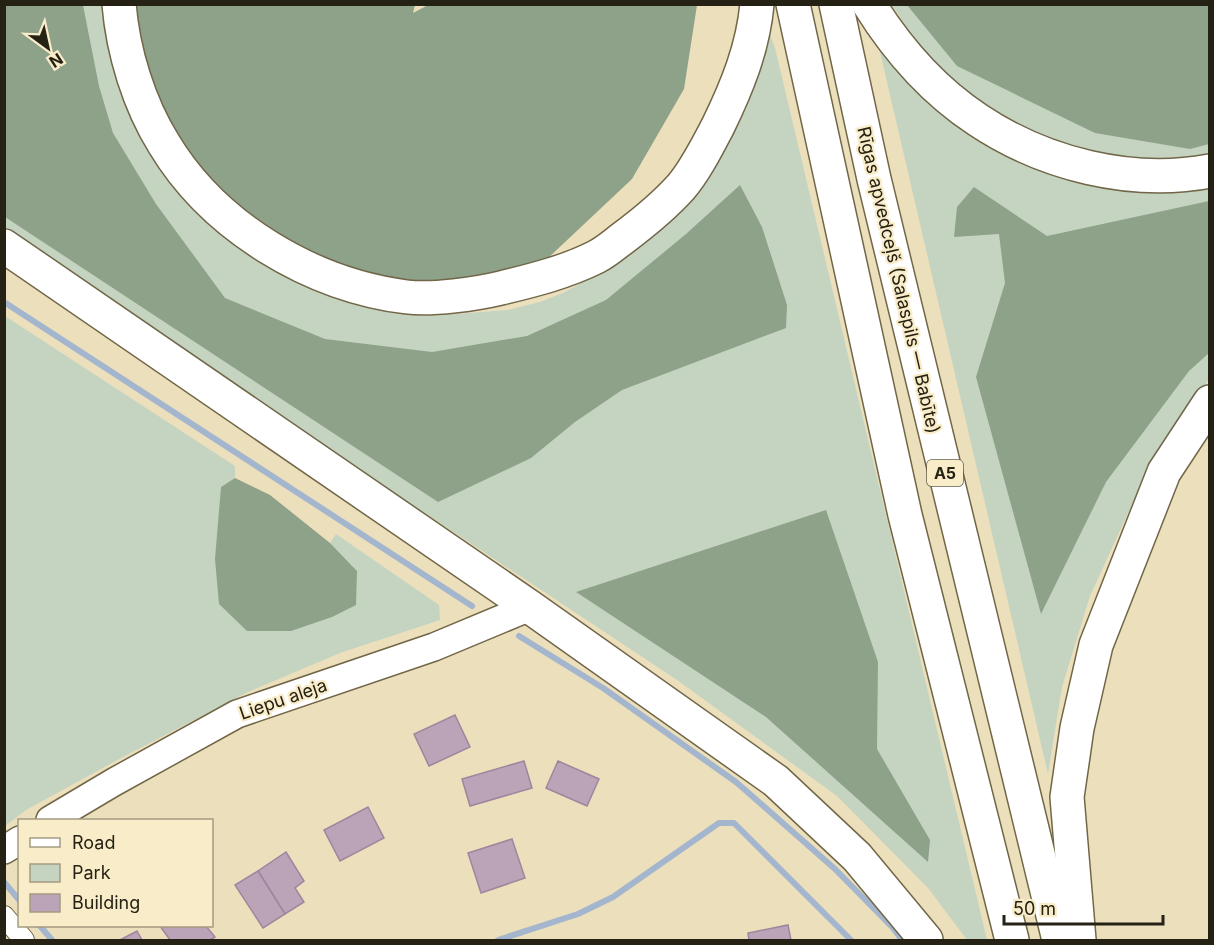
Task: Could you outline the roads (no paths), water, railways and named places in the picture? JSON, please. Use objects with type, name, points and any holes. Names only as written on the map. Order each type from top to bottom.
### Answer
[{"type":"highway","points":[[119,6],[133,73],[147,110],[164,144],[206,197],[258,240],[309,268],[370,290],[409,297],[475,294],[546,278],[598,256],[640,225],[681,186],[711,139],[737,88],[750,47],[757,4]]},
{"type":"highway","points":[[793,4],[905,515],[1012,940]]},
{"type":"highway","name":"Rīgas apvedceļš (Salaspils — Babīte)","points":[[836,4],[874,179],[1059,940]]},
{"type":"highway","points":[[869,4],[907,57],[941,92],[978,121],[1014,140],[1055,158],[1093,169],[1145,176],[1209,171]]},
{"type":"highway","points":[[4,246],[530,608],[776,781],[857,857],[926,940]]},
{"type":"highway","points":[[1078,940],[1067,797],[1077,728],[1096,645],[1164,472],[1209,402]]},
{"type":"street","name":"Liepu aleja","points":[[52,819],[237,714],[434,647],[530,608]]},
{"type":"street","points":[[4,850],[18,841]]},
{"type":"street","points":[[4,916],[24,940]]},
{"type":"waterway","points":[[4,302],[472,606]]},
{"type":"waterway","points":[[519,636],[603,688],[736,782],[835,869],[902,940]]},
{"type":"waterway","points":[[498,940],[578,914],[613,897],[719,823],[734,823],[851,940]]},
{"type":"waterway","points":[[4,882],[18,899]]},
{"type":"waterway","points":[[41,927],[52,940]]}]
